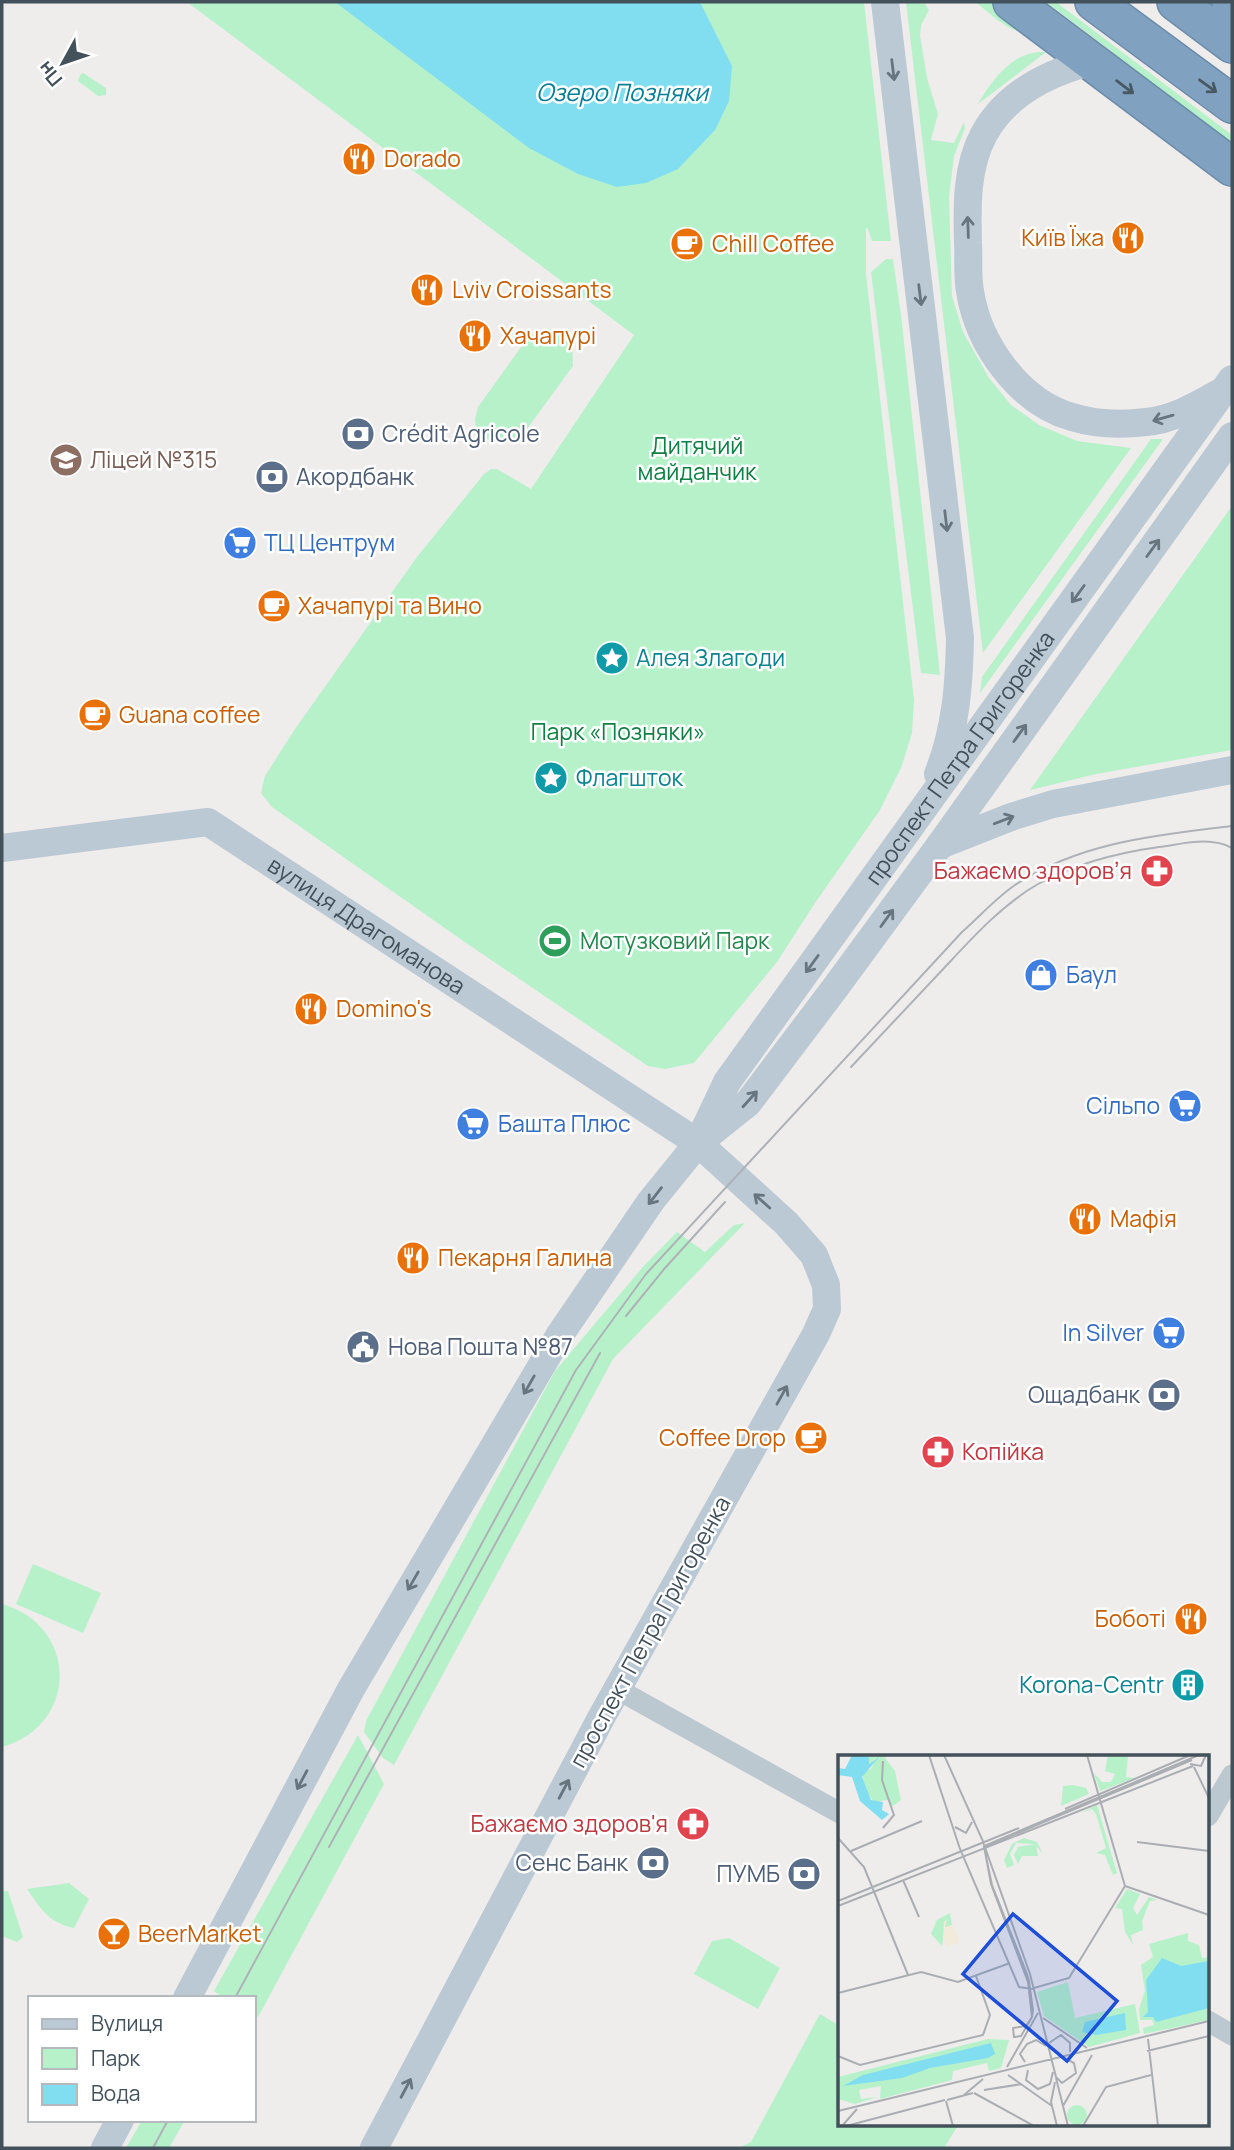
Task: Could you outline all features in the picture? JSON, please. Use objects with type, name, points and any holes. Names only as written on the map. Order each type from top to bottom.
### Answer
[{"type":"highway","points":[[1012,2],[1232,167]]},
{"type":"highway","points":[[1094,2],[1232,104]]},
{"type":"highway","points":[[1176,2],[1232,44]]},
{"type":"main road","points":[[885,2],[960,638],[956,712],[946,753],[924,809]]},
{"type":"main road","points":[[1090,62],[1051,75],[1024,90],[1001,109],[983,134],[972,165],[967,206],[970,291],[980,327],[999,360],[1018,384],[1043,404],[1071,417],[1102,423],[1148,422],[1185,412],[1228,385]]},
{"type":"main road","name":"проспект Петра Григоренка","points":[[698,1143],[727,1082],[1228,385]]},
{"type":"main road","name":"проспект Петра Григоренка","points":[[188,1996],[351,1689],[542,1362],[640,1216],[698,1143],[748,1103],[940,845],[1232,436]]},
{"type":"main road","points":[[940,845],[1011,817],[1053,804],[1232,770]]},
{"type":"main road","name":"вулиця Драгоманова","points":[[2,848],[208,822],[698,1143]]},
{"type":"main road","name":"проспект Петра Григоренка","points":[[374,2148],[617,1689],[816,1334],[827,1309],[826,1285],[814,1255],[786,1223],[698,1143]]},
{"type":"main road","points":[[105,2148],[119,2122]]},
{"type":"street","points":[[617,1689],[838,1813]]},
{"type":"street","points":[[1210,1813],[1232,1775]]},
{"type":"street","points":[[1210,2022],[1232,2035]]},
{"type":"green space","name":"Парк «Позняки»","points":[[187,2],[864,2],[891,241],[872,241],[866,228],[866,274],[914,700],[912,733],[901,768],[880,810],[777,962],[694,1063],[665,1069],[648,1066],[272,807],[261,793],[265,776],[295,729],[417,557],[484,474],[491,469],[497,469],[531,489],[634,335]]},
{"type":"green space","points":[[906,2],[924,2],[929,10],[921,25],[920,35],[927,78],[938,114],[931,140],[954,143],[964,122],[965,128],[954,156],[949,197],[952,296],[963,332],[989,378],[1011,405],[1039,425],[1077,441],[1131,448],[983,653]]},
{"type":"green space","points":[[975,2],[997,2],[1030,33],[1008,27]]},
{"type":"green space","points":[[1046,2],[1056,2],[1232,135],[1232,152],[1113,62],[1111,51]]},
{"type":"green space","points":[[1046,52],[978,104],[990,85],[1014,61],[1024,56]]},
{"type":"green space","points":[[83,73],[106,88],[106,95],[98,96],[78,81]]},
{"type":"green space","points":[[886,259],[893,259],[901,315],[940,675],[921,673],[871,272]]},
{"type":"green space","points":[[546,328],[561,333],[569,340],[573,366],[524,433],[499,442],[482,436],[476,431],[478,407],[529,336]]},
{"type":"green space","points":[[1151,439],[1163,439],[980,693],[982,677]]},
{"type":"green space","points":[[1232,506],[1232,750],[1096,774],[1030,790]]},
{"type":"green space","points":[[745,1223],[613,1359],[394,1765],[383,1758],[364,1732],[366,1721],[555,1371],[642,1268],[677,1232],[705,1252],[734,1225]]},
{"type":"green space","points":[[33,1564],[101,1593],[83,1633],[16,1604]]},
{"type":"green space","points":[[2,1604],[27,1616],[45,1633],[56,1653],[60,1676],[56,1698],[45,1718],[27,1735],[2,1747]]},
{"type":"green space","points":[[358,1735],[384,1784],[258,2017],[256,1996],[221,1996],[214,1991]]},
{"type":"green space","points":[[69,1883],[89,1899],[74,1928],[52,1919],[27,1889]]},
{"type":"green space","points":[[2,1891],[8,1891],[23,1937],[17,1942],[2,1936]]},
{"type":"green space","points":[[729,1938],[780,1968],[758,2009],[694,1974],[712,1941]]},
{"type":"green space","points":[[820,2014],[838,2025],[838,2126],[958,2126],[944,2148],[739,2148],[751,2142]]},
{"type":"green space","points":[[141,2122],[184,2122],[169,2148],[126,2148]]},
{"type":"water","name":"Озеро Позняки","points":[[335,2],[700,2],[732,66],[729,101],[715,130],[678,169],[646,183],[617,187],[578,174],[529,148]]},
{"type":"tram line","points":[[236,1996],[576,1370],[646,1274],[962,932],[1008,890],[1040,870],[1092,850],[1148,837],[1232,826]]},
{"type":"tram line","points":[[851,1067],[978,933],[1013,901],[1038,884],[1082,865],[1127,852],[1196,842],[1215,842],[1232,848]]},
{"type":"tram line","points":[[626,1316],[725,1202]]},
{"type":"tram line","points":[[329,1847],[600,1353]]},
{"type":"tram line","points":[[153,2148],[167,2122]]},
{"type":"place","name":"Dorado","points":[[359,159]]},
{"type":"place","name":"Київ Їжа","points":[[1128,238]]},
{"type":"place","name":"Chill Coffee","points":[[687,244]]},
{"type":"place","name":"Lviv Croissants","points":[[427,290]]},
{"type":"place","name":"Хачапурі","points":[[475,336]]},
{"type":"place","name":"Crédit Agricole","points":[[358,434]]},
{"type":"place","name":"Ліцей №315","points":[[66,460]]},
{"type":"place","name":"Акордбанк","points":[[272,477]]},
{"type":"place","name":"ТЦ Центрум","points":[[240,543]]},
{"type":"place","name":"Хачапурі та Вино","points":[[274,606]]},
{"type":"place","name":"Алея Злагоди","points":[[612,658]]},
{"type":"place","name":"Guana coffee","points":[[95,715]]},
{"type":"place","name":"Флагшток","points":[[551,778]]},
{"type":"place","name":"Бажаємо здоровʼя","points":[[1157,871]]},
{"type":"place","name":"Мотузковий Парк","points":[[555,941]]},
{"type":"place","name":"Баул","points":[[1041,975]]},
{"type":"place","name":"Domino's","points":[[311,1009]]},
{"type":"place","name":"Сільпо","points":[[1185,1106]]},
{"type":"place","name":"Башта Плюс","points":[[473,1124]]},
{"type":"place","name":"Мафія","points":[[1085,1219]]},
{"type":"place","name":"Пекарня Галина","points":[[413,1258]]},
{"type":"place","name":"In Silver","points":[[1169,1333]]},
{"type":"place","name":"Нова Пошта №87","points":[[363,1347]]},
{"type":"place","name":"Ощадбанк","points":[[1164,1395]]},
{"type":"place","name":"Coffee Drop","points":[[811,1438]]},
{"type":"place","name":"Копійка","points":[[938,1452]]},
{"type":"place","name":"Боботі","points":[[1191,1619]]},
{"type":"place","name":"Korona-Centr","points":[[1188,1685]]},
{"type":"place","name":"Бажаємо здоров'я","points":[[693,1824]]},
{"type":"place","name":"Сенс Банк","points":[[653,1863]]},
{"type":"place","name":"ПУМБ","points":[[804,1874]]},
{"type":"place","name":"BeerMarket","points":[[114,1934]]},
{"type":"park label","name":"Дитячий майданчик","points":[[697,459]]}]
